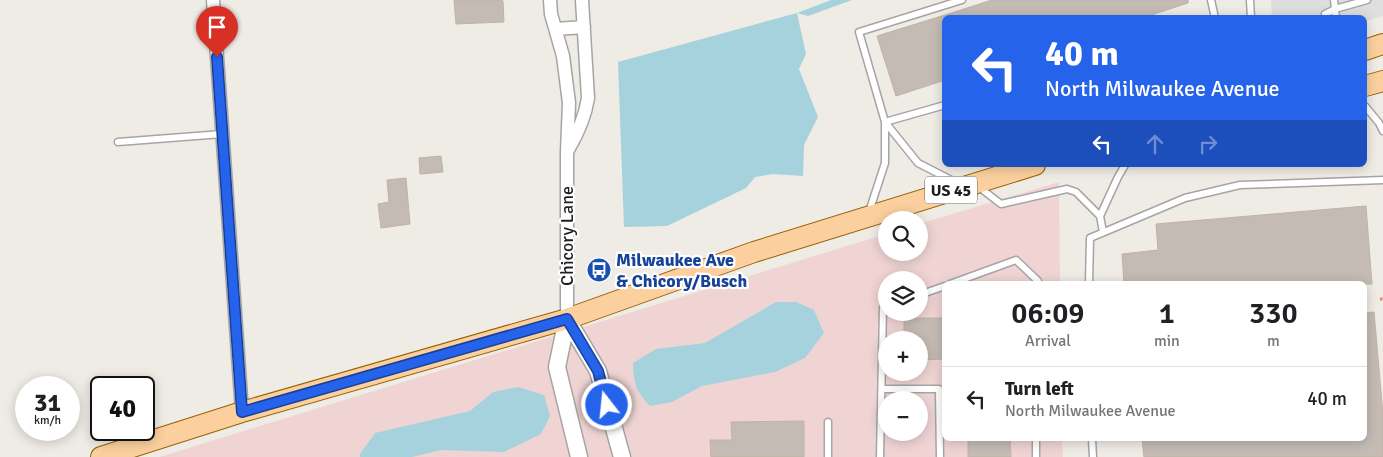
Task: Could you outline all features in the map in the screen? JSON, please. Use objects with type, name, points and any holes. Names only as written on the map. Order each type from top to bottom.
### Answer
[{"type":"main road","points":[[1367,49],[1383,44]]},
{"type":"main road","points":[[1367,85],[1383,81]]},
{"type":"main road","name":"US 45","points":[[101,457],[242,412],[567,319],[746,254],[1028,167]]},
{"type":"street","points":[[213,0],[242,412]]},
{"type":"street","name":"Chicory Lane","points":[[550,0],[551,14],[563,56],[569,103],[567,152],[567,319]]},
{"type":"street","name":"Chicory Lane","points":[[567,152],[580,129],[588,98],[582,0]]},
{"type":"street","points":[[556,29],[584,27]]},
{"type":"street","points":[[567,319],[558,367],[578,457]]},
{"type":"street","points":[[567,319],[598,371],[622,457]]},
{"type":"lane","points":[[868,216],[885,163],[885,122],[859,32],[962,0]]},
{"type":"lane","points":[[1211,0],[1214,15]]},
{"type":"lane","points":[[1250,0],[1250,15]]},
{"type":"lane","points":[[1334,0],[1336,15]]},
{"type":"lane","points":[[1325,14],[1335,9],[1367,0]]},
{"type":"lane","points":[[885,122],[942,106]]},
{"type":"lane","points":[[1367,108],[1383,131]]},
{"type":"lane","points":[[885,122],[918,163],[968,184],[1001,204],[1067,189],[1076,192],[1100,216],[1103,232]]},
{"type":"lane","points":[[118,142],[222,134]]},
{"type":"lane","points":[[1100,216],[1124,167]]},
{"type":"lane","points":[[1089,281],[1090,238],[1185,198],[1240,185],[1383,180]]},
{"type":"lane","points":[[958,281],[1016,260],[1038,281]]},
{"type":"lane","points":[[928,292],[942,287]]},
{"type":"lane","points":[[880,457],[883,321]]},
{"type":"lane","points":[[882,389],[939,389],[940,457]]},
{"type":"lane","points":[[828,422],[828,457]]},
{"type":"lane","points":[[1036,441],[1036,457]]},
{"type":"lane","points":[[1092,441],[1093,457]]},
{"type":"shaded area","points":[[1271,0],[1383,0],[1383,16],[1367,20],[1367,15],[1272,15]]},
{"type":"shaded area","points":[[1059,182],[1060,281],[942,281],[942,441],[1062,441],[1063,457],[159,457],[878,236],[878,261],[928,261],[928,221]]},
{"type":"water","points":[[831,0],[852,0],[808,16],[797,13]]},
{"type":"water","points":[[797,13],[806,54],[799,69],[818,117],[804,145],[803,176],[773,174],[755,177],[746,188],[667,226],[624,227],[618,62]]},
{"type":"water","points":[[776,302],[796,302],[814,310],[824,333],[805,358],[775,372],[702,386],[672,402],[650,406],[638,391],[633,363],[656,349],[705,343]]},
{"type":"water","points":[[518,387],[544,395],[550,416],[541,434],[504,452],[441,450],[412,457],[360,457],[360,454],[375,433],[470,411],[493,392]]},
{"type":"building","points":[[454,0],[501,0],[503,1],[504,22],[456,24]]},
{"type":"building","points":[[992,0],[1188,0],[1188,3],[1151,15],[945,15]]},
{"type":"building","points":[[942,16],[942,81],[896,96],[877,36]]},
{"type":"building","points":[[441,156],[443,172],[420,174],[419,158]]},
{"type":"building","points":[[406,178],[410,224],[381,228],[378,204],[389,202],[387,180]]},
{"type":"building","points":[[1366,206],[1372,284],[1367,284],[1367,281],[1124,281],[1122,254],[1158,250],[1156,224]]},
{"type":"building","points":[[1374,312],[1383,415],[1383,457],[1144,457],[1142,441],[1367,441],[1367,313]]},
{"type":"building","points":[[928,318],[942,318],[942,359],[928,360],[928,331],[904,331],[904,321],[928,321]]},
{"type":"building","points":[[804,421],[804,457],[711,457],[710,440],[732,440],[731,422]]},
{"type":"building","points":[[968,441],[1010,441],[1011,457],[968,457]]},
{"type":"place","name":"Milwaukee Ave & Chicory/Busch","points":[[599,270]]},
{"type":"route","points":[[217,57],[242,412],[567,319],[598,371],[607,405]]}]
